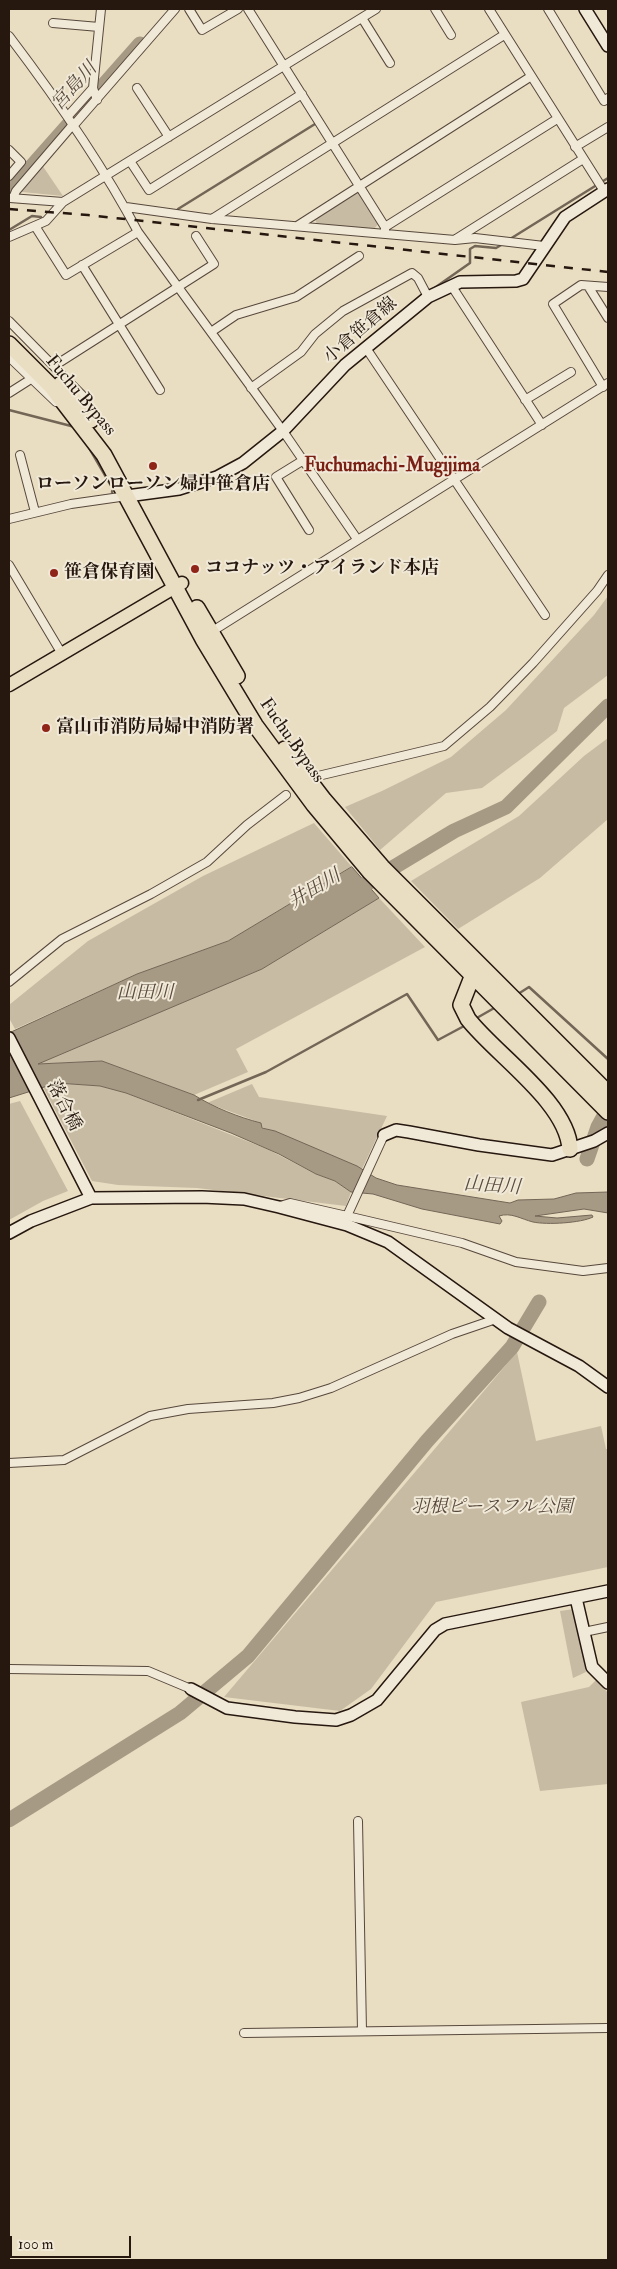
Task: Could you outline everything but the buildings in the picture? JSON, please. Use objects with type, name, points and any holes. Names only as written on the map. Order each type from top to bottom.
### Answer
[{"type":"highway","name":"Fuchu Bypass","points":[[9,332],[76,400],[132,495],[178,585],[255,725],[319,802],[608,1093]]},
{"type":"highway","name":"Fuchu Bypass","points":[[9,344],[92,429]]},
{"type":"highway","name":"Fuchu Bypass","points":[[178,585],[211,632],[263,720],[370,872],[472,977],[608,1112]]},
{"type":"highway","points":[[472,977],[462,1005],[468,1019],[545,1098],[575,1147]]},
{"type":"highway","points":[[468,1019],[467,1007],[469,999],[482,996],[489,999],[532,1037]]},
{"type":"highway","points":[[585,1069],[608,1086]]},
{"type":"main road","points":[[9,685],[178,585]]},
{"type":"street","points":[[96,100],[94,88],[101,9]]},
{"type":"street","points":[[11,198],[175,9]]},
{"type":"street","points":[[189,9],[202,30],[238,9]]},
{"type":"street","points":[[248,9],[359,185],[385,230]]},
{"type":"street","points":[[9,237],[46,221],[63,202],[376,9]]},
{"type":"street","points":[[434,9],[451,35]]},
{"type":"street","points":[[489,9],[575,147],[606,190]]},
{"type":"street","points":[[548,9],[604,100],[608,98]]},
{"type":"street","points":[[585,9],[608,46]]},
{"type":"street","points":[[362,18],[390,62]]},
{"type":"street","points":[[53,23],[99,27]]},
{"type":"street","points":[[212,219],[504,35]]},
{"type":"street","points":[[9,36],[68,116],[107,175],[138,232],[283,431],[302,461],[358,539]]},
{"type":"street","points":[[297,226],[530,77]]},
{"type":"street","points":[[68,116],[94,88]]},
{"type":"street","points":[[138,88],[169,137]]},
{"type":"street","points":[[130,161],[149,190],[302,94]]},
{"type":"street","points":[[385,230],[557,119]]},
{"type":"street","points":[[575,147],[608,127]]},
{"type":"street","points":[[9,150],[22,162],[9,176]]},
{"type":"street","points":[[454,240],[583,159]]},
{"type":"street","name":"小倉笹倉線","points":[[132,495],[179,489],[217,477],[243,463],[283,431],[345,366],[428,297],[460,282],[516,281],[523,279],[565,217],[606,190]]},
{"type":"street","points":[[11,198],[63,202]]},
{"type":"street","points":[[126,207],[212,219],[297,226],[385,230],[454,240],[475,238],[544,246]]},
{"type":"street","points":[[35,226],[66,275],[138,232]]},
{"type":"street","points":[[54,366],[214,264],[196,236]]},
{"type":"street","points":[[211,332],[236,315],[296,297],[359,256]]},
{"type":"street","points":[[82,266],[160,390]]},
{"type":"street","points":[[251,388],[301,352],[315,334],[343,311],[412,273],[418,278],[428,297]]},
{"type":"street","points":[[451,285],[542,425]]},
{"type":"street","points":[[211,632],[606,385],[553,304],[581,286],[608,287]]},
{"type":"street","points":[[588,286],[608,318]]},
{"type":"street","points":[[9,320],[84,397],[92,429]]},
{"type":"street","points":[[366,348],[545,615]]},
{"type":"street","points":[[9,357],[31,379],[92,429]]},
{"type":"street","points":[[525,400],[571,372]]},
{"type":"street","points":[[9,393],[31,379]]},
{"type":"street","points":[[20,455],[35,512]]},
{"type":"street","points":[[302,461],[276,477],[309,530]]},
{"type":"street","points":[[9,518],[71,504],[132,495]]},
{"type":"street","points":[[9,565],[62,654]]},
{"type":"street","points":[[318,776],[444,746],[490,708],[533,663],[608,575]]},
{"type":"street","points":[[9,982],[62,939],[151,894],[207,862],[224,849],[247,825],[286,795]]},
{"type":"street","name":"落合橋","points":[[9,1038],[89,1194]]},
{"type":"street","points":[[347,1214],[384,1135],[396,1130],[534,1154],[552,1155],[608,1134]]},
{"type":"street","points":[[9,1233],[89,1194],[244,1199],[279,1206],[348,1225],[388,1242],[508,1328],[579,1366],[608,1387]]},
{"type":"street","points":[[279,1206],[290,1203],[347,1214],[462,1244],[516,1262],[583,1271],[608,1268]]},
{"type":"street","points":[[9,1464],[64,1460],[150,1416],[188,1410],[273,1403],[299,1398],[330,1388],[452,1334],[496,1319]]},
{"type":"street","points":[[9,1669],[148,1671],[190,1689],[227,1708],[295,1718],[336,1720],[351,1715],[377,1700],[435,1630],[445,1624],[608,1591]]},
{"type":"street","points":[[576,1598],[592,1667],[608,1683]]},
{"type":"street","points":[[584,1632],[608,1627]]},
{"type":"street","points":[[358,1821],[362,2031]]},
{"type":"street","points":[[244,2032],[608,2028]]},
{"type":"green space","points":[[42,165],[63,196],[22,192],[21,187]]},
{"type":"green space","points":[[352,193],[361,193],[379,223],[374,229],[317,224],[314,217]]},
{"type":"green space","points":[[608,596],[608,675],[564,708],[557,731],[525,756],[482,788],[446,793],[380,850],[345,807],[451,757],[506,710],[594,615]]},
{"type":"green space","points":[[608,738],[608,819],[540,878],[458,929],[411,881],[519,816],[584,756]]},
{"type":"green space","points":[[314,823],[352,867],[228,941],[137,974],[15,1029],[9,1018],[9,1005],[88,941],[203,876]]},
{"type":"green space","points":[[379,898],[425,947],[236,1049],[248,1072],[194,1095],[102,1061],[36,1064],[262,969]]},
{"type":"green space","points":[[57,1083],[100,1086],[126,1093],[267,1149],[316,1174],[335,1181],[351,1192],[346,1206],[197,1188],[118,1185],[92,1181],[43,1087]]},
{"type":"green space","points":[[252,1084],[259,1097],[387,1116],[362,1169],[262,1127],[261,1123],[207,1103]]},
{"type":"green space","points":[[20,1101],[68,1191],[43,1201],[9,1220],[9,1104]]},
{"type":"green space","name":"羽根ピースフル公園","points":[[517,1352],[536,1441],[601,1426],[606,1449],[608,1449],[608,1567],[436,1602],[371,1689],[340,1711],[224,1697]]},
{"type":"green space","points":[[574,1609],[586,1672],[573,1678],[560,1611]]},
{"type":"green space","points":[[596,1680],[608,1693],[608,1784],[540,1791],[521,1702],[589,1687]]},
{"type":"water","name":"山田川","points":[[352,867],[379,898],[262,969],[38,1064],[102,1061],[194,1095],[227,1112],[261,1123],[262,1128],[275,1131],[357,1166],[376,1178],[397,1185],[510,1203],[518,1200],[554,1199],[576,1193],[608,1192],[608,1213],[584,1209],[535,1216],[557,1218],[592,1215],[593,1217],[581,1221],[555,1223],[539,1223],[512,1215],[503,1215],[499,1216],[502,1221],[500,1224],[422,1209],[373,1194],[351,1192],[335,1181],[316,1174],[279,1154],[231,1133],[126,1093],[100,1086],[57,1083],[9,1098],[9,1033],[137,974],[228,941]]},
{"type":"waterway","name":"宮島川","points":[[9,192],[140,44]]},
{"type":"waterway","points":[[178,209],[315,124]]},
{"type":"waterway","points":[[510,239],[608,178]]},
{"type":"waterway","points":[[9,230],[32,216],[41,217]]},
{"type":"waterway","points":[[433,289],[470,263],[470,249],[475,246],[496,248],[503,244]]},
{"type":"waterway","points":[[9,410],[75,427]]},
{"type":"waterway","points":[[88,446],[113,489],[112,492]]},
{"type":"waterway","name":"井田川","points":[[351,893],[454,831],[506,807],[608,706]]},
{"type":"waterway","points":[[518,994],[529,987],[608,1059]]},
{"type":"waterway","points":[[198,1100],[266,1072],[407,994],[438,1040],[466,1025]]},
{"type":"waterway","points":[[475,1019],[496,1007]]},
{"type":"waterway","name":"山田川","points":[[587,1159],[598,1127],[608,1109]]},
{"type":"waterway","points":[[9,1820],[180,1713],[248,1656],[427,1441],[512,1347],[539,1302]]},
{"type":"railway","points":[[9,209],[88,215],[608,272]]},
{"type":"place","name":"ローソンローソン婦中笹倉店","points":[[153,466]]},
{"type":"place","name":"ココナッツ・アイランド本店","points":[[195,569]]},
{"type":"place","name":"笹倉保育園","points":[[54,573]]},
{"type":"place","name":"富山市消防局婦中消防署","points":[[46,728]]},
{"type":"district","name":"Fuchumachi-Mugijima","points":[[392,467]]}]
